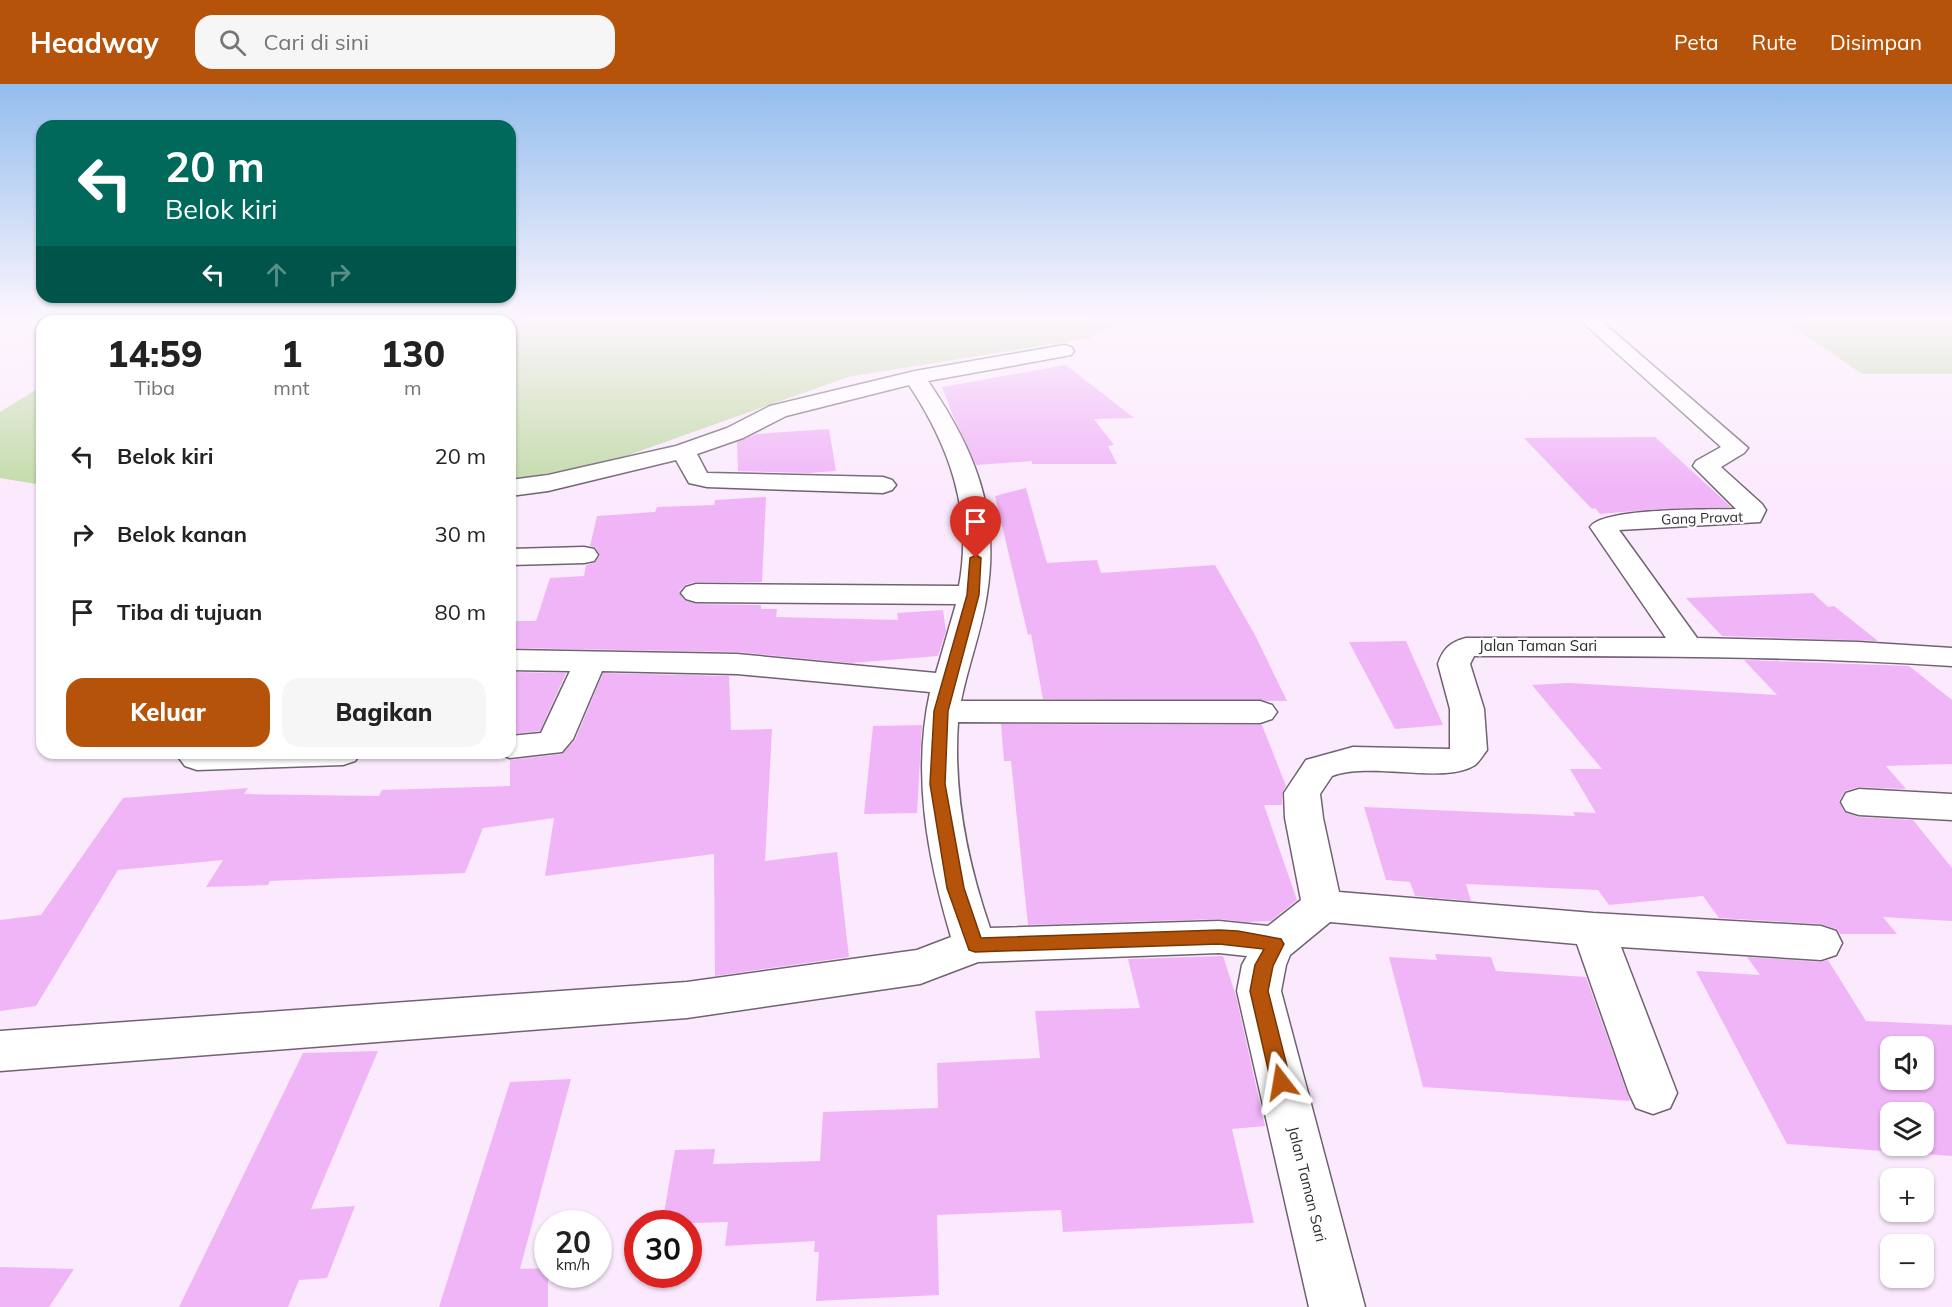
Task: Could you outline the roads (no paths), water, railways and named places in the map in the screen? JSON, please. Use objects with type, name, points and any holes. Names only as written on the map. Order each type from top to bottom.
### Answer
[{"type":"street","points":[[516,487],[548,483],[683,451],[735,434],[778,411],[926,375]]},
{"type":"street","name":"Gang Pravat","points":[[1652,375],[1736,448],[1705,466],[1753,510],[1751,516],[1621,521],[1603,528],[1688,647]]},
{"type":"street","points":[[915,377],[941,415],[968,480],[976,514],[977,540],[973,595],[945,697],[938,784],[956,888],[975,945]]},
{"type":"street","points":[[683,451],[698,478],[707,480],[883,485]]},
{"type":"street","points":[[516,556],[584,555]]},
{"type":"street","points":[[696,593],[973,595]]},
{"type":"street","name":"Jalan Taman Sari","points":[[1337,1307],[1259,991],[1264,965],[1275,944],[1322,906],[1304,818],[1302,793],[1319,768],[1353,759],[1447,761],[1462,757],[1469,750],[1467,709],[1454,664],[1457,654],[1466,647],[1688,647],[1858,651],[1952,657]]},
{"type":"street","points":[[516,660],[737,664],[945,697],[1260,712]]},
{"type":"street","points":[[516,747],[550,744],[555,739],[590,661]]},
{"type":"street","points":[[1859,802],[1952,807]]},
{"type":"street","points":[[1322,906],[1593,929],[1821,943]]},
{"type":"street","points":[[1593,929],[1653,1093]]},
{"type":"street","points":[[0,1051],[687,1000],[920,966],[975,945],[1219,937],[1275,944]]}]
